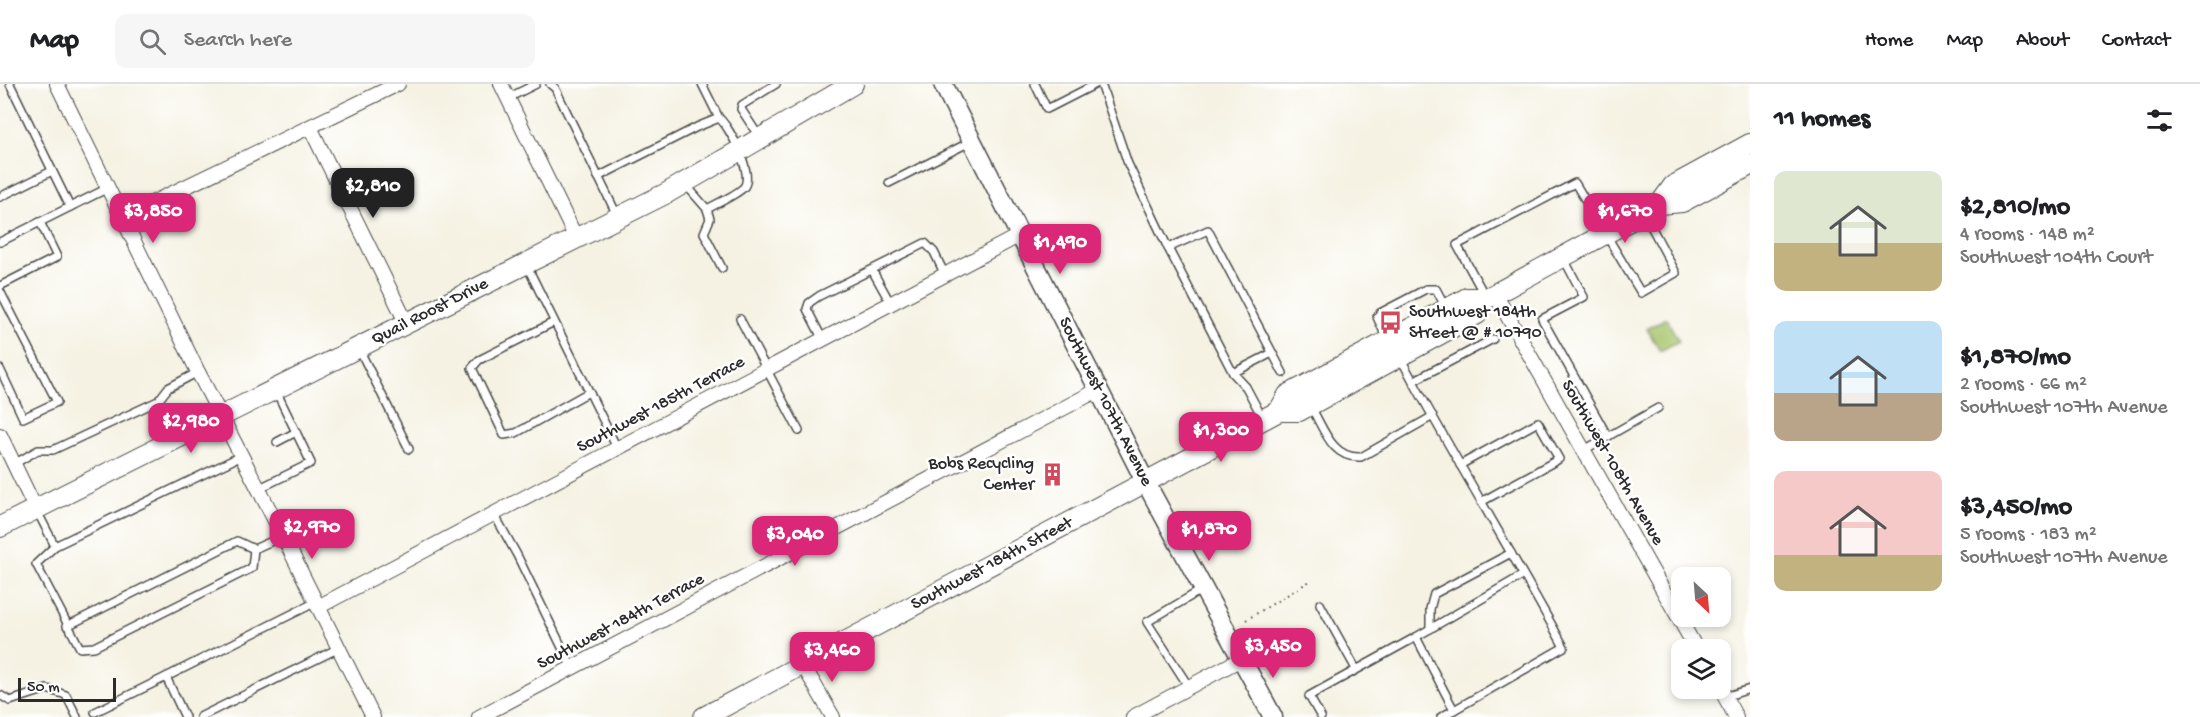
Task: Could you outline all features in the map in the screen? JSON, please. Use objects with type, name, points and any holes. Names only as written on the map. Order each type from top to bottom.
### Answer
[{"type":"main road","name":"Quail Roost Drive","points":[[0,527],[618,218],[685,183],[853,84]]},
{"type":"main road","name":"Southwest 184th Street","points":[[704,717],[1271,415],[1299,411],[1310,405],[1394,349],[1447,309],[1467,298],[1490,296],[1563,257],[1652,208],[1673,186],[1750,144]]},
{"type":"main road","name":"Southwest 184th Street","points":[[1652,208],[1682,202],[1750,165]]},
{"type":"main road","name":"Southwest 184th Street","points":[[1271,415],[1288,395],[1477,314],[1490,296]]},
{"type":"street","points":[[58,84],[198,372],[339,648],[370,716]]},
{"type":"street","points":[[123,218],[398,84]]},
{"type":"street","points":[[501,84],[576,238]]},
{"type":"street","name":"Southwest 107th Avenue","points":[[943,84],[1146,483],[1274,717]]},
{"type":"street","points":[[310,127],[407,324]]},
{"type":"street","name":"Southwest 185th Terrace","points":[[317,604],[494,514],[1020,235]]},
{"type":"street","name":"Southwest 108th Avenue","points":[[1490,296],[1584,450],[1692,639]]},
{"type":"street","name":"Southwest 184th Terrace","points":[[478,717],[1098,390]]},
{"type":"street","points":[[0,435],[36,510]]},
{"type":"street","points":[[1133,717],[1241,659]]},
{"type":"street","points":[[803,665],[833,717]]},
{"type":"street","points":[[1726,699],[1737,717]]},
{"type":"lane","points":[[10,84],[70,207]]},
{"type":"lane","points":[[507,98],[536,84]]},
{"type":"lane","points":[[550,84],[555,88],[618,218]]},
{"type":"lane","points":[[702,84],[719,118],[725,123],[740,151],[748,177],[744,187],[707,209]]},
{"type":"lane","points":[[760,139],[741,108],[742,105],[776,84]]},
{"type":"lane","points":[[1035,84],[1047,109],[1099,84],[1128,164],[1168,248],[1233,373],[1271,415]]},
{"type":"lane","points":[[598,177],[696,127],[719,118]]},
{"type":"lane","points":[[889,183],[972,141]]},
{"type":"lane","points":[[0,197],[52,171]]},
{"type":"lane","points":[[685,183],[707,209],[710,219],[704,233],[722,268]]},
{"type":"lane","points":[[1490,296],[1457,245],[1575,183],[1641,293],[1676,273],[1652,208]]},
{"type":"lane","points":[[0,242],[108,188]]},
{"type":"lane","points":[[0,286],[57,257],[40,222]]},
{"type":"lane","points":[[1168,248],[1208,230],[1283,373]]},
{"type":"lane","points":[[823,340],[807,309],[809,303],[925,243],[934,252],[945,275]]},
{"type":"lane","points":[[1563,257],[1584,297],[1542,319],[1608,437]]},
{"type":"lane","points":[[525,264],[617,448]]},
{"type":"lane","points":[[872,270],[891,304]]},
{"type":"lane","points":[[1442,717],[1564,647],[1378,322],[1377,316],[1426,289],[1432,288],[1436,289],[1447,309]]},
{"type":"lane","points":[[0,291],[57,402],[23,418],[0,369]]},
{"type":"lane","points":[[740,319],[799,431]]},
{"type":"lane","points":[[554,322],[479,360],[472,368],[504,435],[516,433],[589,392]]},
{"type":"lane","points":[[1413,381],[1493,339]]},
{"type":"lane","points":[[359,349],[409,448]]},
{"type":"lane","points":[[1233,373],[1272,353]]},
{"type":"lane","points":[[14,464],[38,450],[53,450],[158,401],[168,388],[198,372]]},
{"type":"lane","points":[[258,489],[311,463],[276,391]]},
{"type":"lane","points":[[1310,405],[1333,445],[1340,454],[1350,458],[1361,457],[1433,416]]},
{"type":"lane","points":[[1584,450],[1658,408]]},
{"type":"lane","points":[[1460,465],[1538,422],[1559,459],[1481,502]]},
{"type":"lane","points":[[277,442],[296,432]]},
{"type":"lane","points":[[241,456],[55,546],[36,564],[80,648],[94,647],[252,568],[254,549]]},
{"type":"lane","points":[[36,510],[55,546]]},
{"type":"lane","points":[[494,514],[517,555],[572,668]]},
{"type":"lane","points":[[67,626],[237,541],[254,549],[283,536]]},
{"type":"lane","points":[[1430,629],[1430,609],[1434,594],[1511,553]]},
{"type":"lane","points":[[1321,717],[1309,696],[1523,575]]},
{"type":"lane","points":[[1189,687],[1148,622],[1203,589]]},
{"type":"lane","points":[[95,712],[317,604]]},
{"type":"lane","points":[[1320,604],[1356,669]]},
{"type":"lane","points":[[1416,637],[1454,710]]},
{"type":"lane","points":[[200,717],[339,648]]},
{"type":"lane","points":[[165,677],[186,717]]},
{"type":"lane","points":[[0,695],[10,701],[47,689],[66,695],[77,717]]},
{"type":"lane","points":[[1731,692],[1750,689]]},
{"type":"path","points":[[1246,620],[1310,581]]},
{"type":"green space","points":[[1666,318],[1679,341],[1660,351],[1647,329]]},
{"type":"place","name":"Southwest 184th Street @ # 10790","points":[[1391,322]]},
{"type":"place","name":"Bobs Recycling Center","points":[[1052,474]]}]
